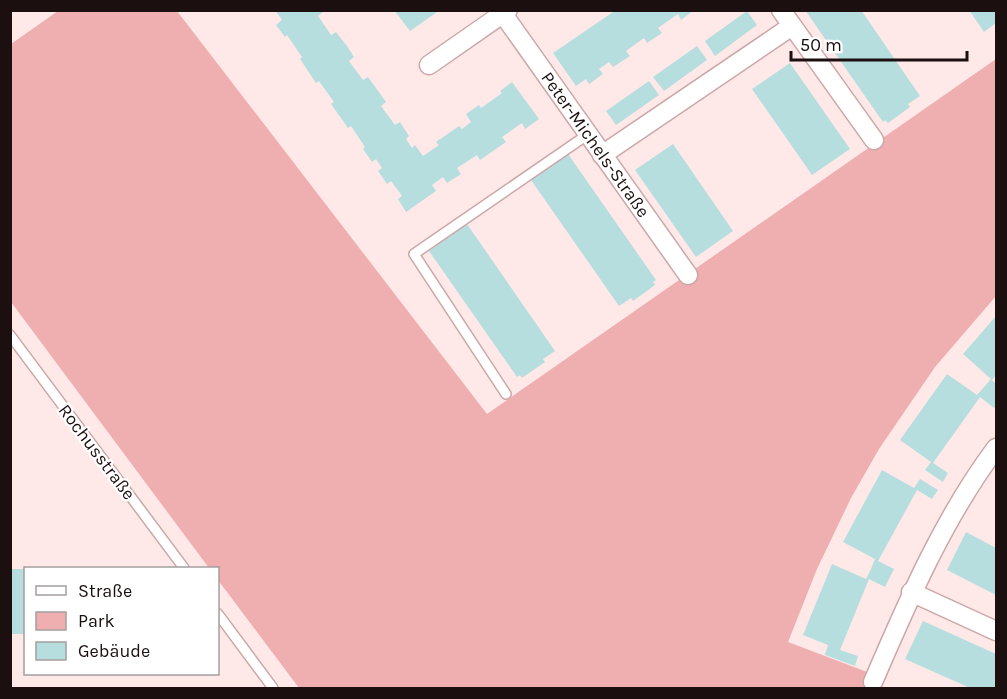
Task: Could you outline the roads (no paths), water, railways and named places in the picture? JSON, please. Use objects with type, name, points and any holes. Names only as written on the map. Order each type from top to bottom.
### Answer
[{"type":"street","name":"Peter-Michels-Straße","points":[[429,65],[504,12],[587,135],[688,275]]},
{"type":"street","points":[[602,155],[786,18],[874,140]]},
{"type":"street","points":[[873,682],[911,592],[970,482],[996,448]]},
{"type":"street","points":[[911,592],[996,631]]},
{"type":"lane","points":[[506,394],[414,254],[587,135]]},
{"type":"lane","name":"Rochusstraße","points":[[10,334],[183,567]]},
{"type":"lane","points":[[219,615],[273,688]]}]
